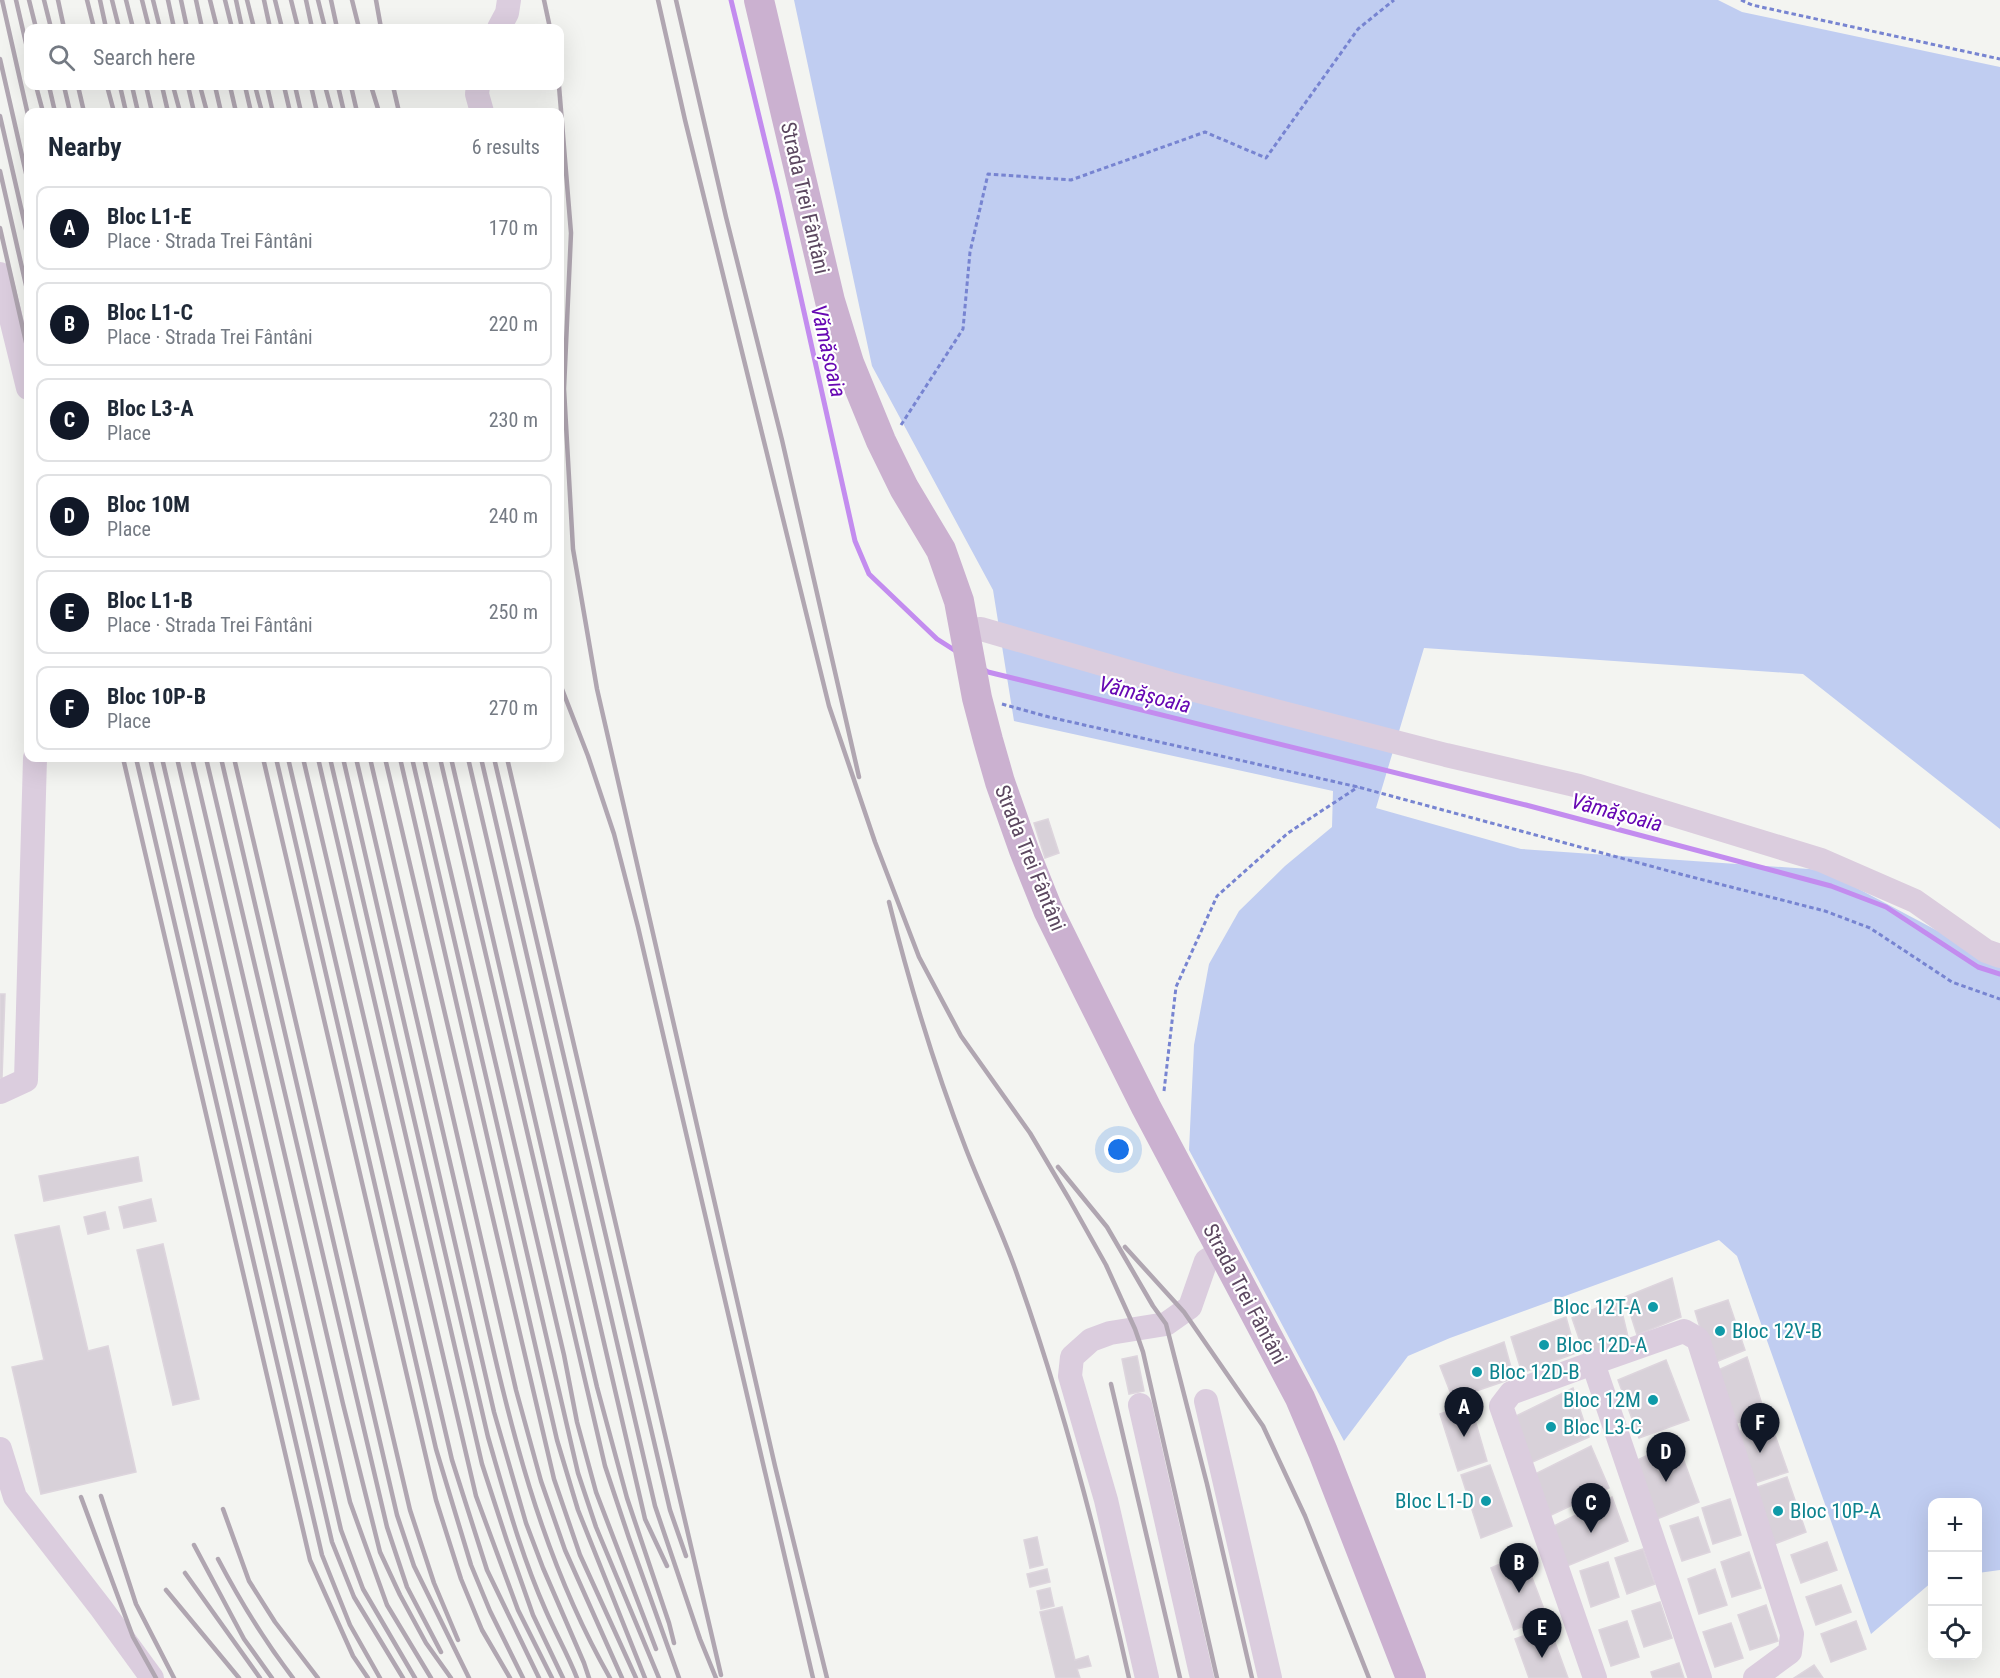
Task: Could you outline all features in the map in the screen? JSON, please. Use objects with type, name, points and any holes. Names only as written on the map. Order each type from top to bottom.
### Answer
[{"type":"main road","name":"Strada Trei Fântâni","points":[[759,0],[830,301],[849,363],[881,441],[904,488],[941,550],[959,601],[975,686],[1000,782],[1024,850],[1048,910],[1146,1107],[1300,1398],[1411,1678]]},
{"type":"street","points":[[501,24],[507,13],[508,0]]},
{"type":"street","points":[[478,90],[481,108]]},
{"type":"street","points":[[0,274],[24,372]]},
{"type":"street","points":[[966,636],[981,629],[1182,687],[1446,755],[1578,786],[1810,856],[1915,901],[1986,951],[2000,956]]},
{"type":"street","points":[[0,1092],[26,1080],[35,762]]},
{"type":"street","points":[[1148,1678],[1106,1500],[1070,1377],[1072,1357],[1091,1340],[1110,1333],[1166,1324],[1184,1312],[1190,1307],[1206,1261],[1222,1251]]},
{"type":"street","points":[[1595,1678],[1501,1406],[1511,1393],[1684,1331],[1698,1339],[1791,1634],[1790,1652],[1755,1678]]},
{"type":"street","points":[[1593,1363],[1700,1678]]},
{"type":"street","points":[[1206,1401],[1270,1678]]},
{"type":"street","points":[[1140,1405],[1202,1678]]},
{"type":"street","points":[[0,1449],[15,1497],[152,1678]]},
{"type":"path","points":[[881,441],[897,431],[963,330],[970,252],[988,174],[1071,180],[1205,132],[1266,158],[1358,29],[1394,0]]},
{"type":"path","points":[[1741,0],[1752,5],[2000,59]]},
{"type":"path","points":[[975,686],[1050,717],[1358,787],[1825,911],[1870,928],[1952,982],[2000,999]]},
{"type":"path","points":[[1146,1107],[1163,1097],[1176,987],[1217,896],[1288,833],[1358,787]]},
{"type":"shaded area","points":[[794,0],[1718,0],[1742,12],[2000,67],[2000,829],[1803,674],[1424,648],[1376,808],[1521,849],[1823,870],[2000,964],[2000,1570],[1982,1572],[1982,1498],[1928,1498],[1928,1585],[1871,1634],[1737,1256],[1719,1240],[1450,1338],[1408,1356],[1344,1441],[1189,1150],[1194,1045],[1209,964],[1239,911],[1285,866],[1332,827],[1333,791],[1014,721],[993,590],[872,366]]},
{"type":"building","points":[[1048,819],[1059,853],[1045,858],[1034,823]]},
{"type":"building","points":[[0,994],[5,994],[2,1078],[0,1078]]},
{"type":"building","points":[[138,1157],[142,1181],[44,1201],[39,1176]]},
{"type":"building","points":[[151,1199],[156,1221],[124,1228],[119,1207]]},
{"type":"building","points":[[105,1212],[109,1229],[88,1234],[84,1217]]},
{"type":"building","points":[[59,1226],[88,1351],[108,1346],[136,1472],[41,1494],[12,1367],[44,1360],[15,1235]]},
{"type":"building","points":[[163,1244],[199,1399],[173,1405],[137,1250]]},
{"type":"building","name":"Bloc 12T-A","points":[[1672,1278],[1681,1317],[1637,1335],[1625,1297]]},
{"type":"building","points":[[1619,1299],[1628,1337],[1585,1356],[1572,1318]]},
{"type":"building","name":"Bloc 12V-B","points":[[1728,1300],[1745,1350],[1711,1364],[1695,1311]]},
{"type":"building","name":"Bloc 12D-A","points":[[1566,1317],[1576,1353],[1522,1373],[1511,1337]]},
{"type":"building","name":"Bloc 12D-B","points":[[1504,1342],[1514,1378],[1453,1399],[1440,1366]]},
{"type":"building","points":[[1137,1356],[1144,1391],[1129,1394],[1122,1359]]},
{"type":"building","points":[[1747,1357],[1765,1414],[1730,1425],[1714,1372]]},
{"type":"building","name":"Bloc 12M","points":[[1666,1360],[1689,1420],[1639,1438],[1618,1380]]},
{"type":"building","name":"Bloc L3-C","points":[[1573,1388],[1589,1437],[1528,1464],[1512,1418]]},
{"type":"building","points":[[1470,1403],[1487,1461],[1458,1471],[1440,1414]]},
{"type":"building","points":[[1770,1421],[1788,1472],[1749,1485],[1732,1434]]},
{"type":"building","points":[[1677,1442],[1699,1502],[1652,1521],[1633,1462]]},
{"type":"building","points":[[1591,1446],[1609,1488],[1547,1517],[1531,1476]]},
{"type":"building","name":"Bloc L1-D","points":[[1490,1465],[1512,1526],[1481,1538],[1461,1475]]},
{"type":"building","name":"Bloc 10P-A","points":[[1787,1477],[1806,1532],[1769,1546],[1749,1490]]},
{"type":"building","points":[[1612,1497],[1628,1541],[1567,1566],[1554,1526]]},
{"type":"building","points":[[1730,1499],[1741,1535],[1713,1544],[1702,1508]]},
{"type":"building","points":[[1698,1517],[1710,1552],[1682,1561],[1670,1526]]},
{"type":"building","points":[[1037,1537],[1043,1565],[1030,1568],[1024,1540]]},
{"type":"building","points":[[1827,1542],[1837,1570],[1801,1583],[1791,1555]]},
{"type":"building","points":[[1643,1549],[1655,1584],[1627,1594],[1615,1558]]},
{"type":"building","points":[[1749,1552],[1761,1588],[1732,1597],[1721,1562]]},
{"type":"building","points":[[1523,1554],[1547,1617],[1514,1630],[1491,1568]]},
{"type":"building","points":[[1608,1562],[1619,1597],[1591,1607],[1580,1571]]},
{"type":"building","points":[[1047,1569],[1050,1582],[1030,1587],[1027,1574]]},
{"type":"building","points":[[1715,1569],[1727,1605],[1699,1614],[1688,1579]]},
{"type":"building","points":[[1841,1585],[1851,1612],[1816,1625],[1806,1597]]},
{"type":"building","points":[[1050,1588],[1054,1606],[1041,1609],[1037,1591]]},
{"type":"building","points":[[1660,1602],[1672,1638],[1644,1647],[1632,1611]]},
{"type":"building","points":[[1766,1605],[1778,1641],[1750,1650],[1738,1615]]},
{"type":"building","points":[[1062,1607],[1075,1660],[1088,1656],[1091,1666],[1077,1669],[1080,1678],[1056,1678],[1040,1612]]},
{"type":"building","points":[[1627,1621],[1639,1657],[1611,1666],[1599,1630]]},
{"type":"building","points":[[1856,1621],[1866,1649],[1831,1662],[1821,1634]]},
{"type":"building","points":[[1731,1623],[1743,1658],[1715,1667],[1703,1632]]},
{"type":"building","points":[[1549,1626],[1568,1678],[1529,1678],[1515,1639]]},
{"type":"building","points":[[1679,1663],[1684,1678],[1653,1678],[1651,1672]]},
{"type":"building","points":[[1814,1665],[1823,1678],[1794,1678]]},
{"type":"waterway","name":"Vămășoaia","points":[[731,0],[778,195],[855,541],[869,574],[937,639],[959,653]]},
{"type":"waterway","name":"Vămășoaia","points":[[982,668],[988,672],[1526,805],[1831,886],[1886,907],[1978,967],[2000,974]]},
{"type":"railway","points":[[2,0],[26,108]]},
{"type":"railway","points":[[16,0],[24,35]]},
{"type":"railway","points":[[29,0],[35,24]]},
{"type":"railway","points":[[44,0],[50,24]]},
{"type":"railway","points":[[58,0],[63,24]]},
{"type":"railway","points":[[87,0],[93,24]]},
{"type":"railway","points":[[100,0],[105,24]]},
{"type":"railway","points":[[112,0],[118,24]]},
{"type":"railway","points":[[126,0],[132,24]]},
{"type":"railway","points":[[142,0],[148,24]]},
{"type":"railway","points":[[153,0],[159,24]]},
{"type":"railway","points":[[168,0],[173,24]]},
{"type":"railway","points":[[181,0],[186,24]]},
{"type":"railway","points":[[196,0],[201,24]]},
{"type":"railway","points":[[210,0],[216,24]]},
{"type":"railway","points":[[225,0],[231,24]]},
{"type":"railway","points":[[236,0],[241,24]]},
{"type":"railway","points":[[247,0],[253,24]]},
{"type":"railway","points":[[264,0],[269,24]]},
{"type":"railway","points":[[275,0],[281,24]]},
{"type":"railway","points":[[291,0],[297,24]]},
{"type":"railway","points":[[306,0],[311,24]]},
{"type":"railway","points":[[318,0],[324,24]]},
{"type":"railway","points":[[331,0],[336,24]]},
{"type":"railway","points":[[352,0],[358,24]]},
{"type":"railway","points":[[376,0],[380,24]]},
{"type":"railway","points":[[544,0],[549,24]]},
{"type":"railway","points":[[658,0],[685,120],[829,706],[875,842],[919,957],[961,1036],[1030,1133],[1069,1199],[1106,1265],[1135,1329],[1143,1352],[1217,1678]]},
{"type":"railway","points":[[676,0],[726,217],[782,440],[859,777]]},
{"type":"railway","points":[[0,59],[24,164]]},
{"type":"railway","points":[[37,90],[42,108]]},
{"type":"railway","points":[[50,90],[54,108]]},
{"type":"railway","points":[[65,90],[69,108]]},
{"type":"railway","points":[[79,90],[83,108]]},
{"type":"railway","points":[[108,90],[113,108]]},
{"type":"railway","points":[[121,90],[125,108]]},
{"type":"railway","points":[[133,90],[137,108]]},
{"type":"railway","points":[[147,90],[151,108]]},
{"type":"railway","points":[[163,90],[167,108]]},
{"type":"railway","points":[[174,90],[179,108]]},
{"type":"railway","points":[[189,90],[193,108]]},
{"type":"railway","points":[[201,90],[206,108]]},
{"type":"railway","points":[[216,90],[220,108]]},
{"type":"railway","points":[[231,90],[235,108]]},
{"type":"railway","points":[[246,90],[250,108]]},
{"type":"railway","points":[[256,90],[261,108]]},
{"type":"railway","points":[[268,90],[272,108]]},
{"type":"railway","points":[[285,90],[289,108]]},
{"type":"railway","points":[[296,90],[300,108]]},
{"type":"railway","points":[[312,90],[316,108]]},
{"type":"railway","points":[[326,90],[331,108]]},
{"type":"railway","points":[[339,90],[343,108]]},
{"type":"railway","points":[[352,90],[356,108]]},
{"type":"railway","points":[[372,90],[378,108]]},
{"type":"railway","points":[[394,90],[398,108]]},
{"type":"railway","points":[[559,90],[561,108]]},
{"type":"railway","points":[[0,116],[24,221]]},
{"type":"railway","points":[[564,147],[571,233],[564,389]]},
{"type":"railway","points":[[0,171],[24,276]]},
{"type":"railway","points":[[0,228],[24,333]]},
{"type":"railway","points":[[564,389],[573,549],[597,689],[775,1466],[827,1678]]},
{"type":"railway","points":[[564,694],[588,756],[614,834],[638,927],[813,1678]]},
{"type":"railway","points":[[124,762],[310,1560],[353,1656],[368,1678]]},
{"type":"railway","points":[[137,762],[322,1555],[350,1625],[380,1678]]},
{"type":"railway","points":[[151,762],[332,1542],[354,1597],[403,1678]]},
{"type":"railway","points":[[163,762],[341,1530],[363,1589],[415,1678]]},
{"type":"railway","points":[[178,762],[350,1502],[387,1605],[431,1678]]},
{"type":"railway","points":[[193,762],[343,1404],[380,1552],[426,1643],[451,1678]]},
{"type":"railway","points":[[207,762],[387,1527],[407,1587],[441,1652]]},
{"type":"railway","points":[[222,762],[397,1515],[414,1566],[469,1678]]},
{"type":"railway","points":[[235,762],[410,1510],[434,1583],[458,1640]]},
{"type":"railway","points":[[264,762],[436,1500],[461,1579],[482,1630],[510,1678]]},
{"type":"railway","points":[[277,762],[436,1449],[471,1565],[490,1611],[523,1678]]},
{"type":"railway","points":[[289,762],[452,1460],[487,1570],[539,1678]]},
{"type":"railway","points":[[304,762],[476,1496],[518,1610],[552,1678]]},
{"type":"railway","points":[[319,762],[482,1464],[533,1615],[563,1678]]},
{"type":"railway","points":[[331,762],[488,1437],[529,1568],[577,1678]]},
{"type":"railway","points":[[344,762],[494,1412],[526,1523],[589,1678]]},
{"type":"railway","points":[[357,762],[506,1404],[539,1516],[559,1571],[582,1625],[610,1678]]},
{"type":"railway","points":[[371,762],[516,1390],[541,1481],[565,1550],[622,1678]]},
{"type":"railway","points":[[386,762],[554,1479],[580,1555],[636,1678]]},
{"type":"railway","points":[[401,762],[557,1440],[578,1510],[645,1678]]},
{"type":"railway","points":[[413,762],[578,1473],[596,1527],[659,1678]]},
{"type":"railway","points":[[425,762],[564,1355],[577,1422],[596,1492],[656,1649]]},
{"type":"railway","points":[[441,762],[605,1466],[679,1678]]},
{"type":"railway","points":[[452,762],[597,1387],[627,1498],[674,1643]]},
{"type":"railway","points":[[469,762],[645,1519],[667,1566]]},
{"type":"railway","points":[[482,762],[655,1506],[700,1639],[716,1678]]},
{"type":"railway","points":[[495,762],[670,1510],[686,1556]]},
{"type":"railway","points":[[508,762],[721,1675]]},
{"type":"railway","points":[[889,902],[914,996],[944,1088],[966,1149],[1013,1263],[1036,1329],[1093,1527],[1129,1678]]},
{"type":"railway","points":[[1058,1167],[1107,1227],[1166,1324],[1207,1484],[1252,1678]]},
{"type":"railway","points":[[1125,1247],[1184,1312],[1263,1426],[1305,1516],[1369,1678]]},
{"type":"railway","points":[[1111,1384],[1180,1678]]},
{"type":"railway","points":[[101,1496],[136,1604],[174,1678]]},
{"type":"railway","points":[[81,1497],[133,1637],[156,1678]]},
{"type":"railway","points":[[223,1509],[249,1581],[275,1622],[318,1678]]},
{"type":"railway","points":[[194,1545],[244,1639],[272,1678]]},
{"type":"railway","points":[[218,1559],[253,1620],[293,1678]]},
{"type":"railway","points":[[185,1573],[260,1678]]},
{"type":"railway","points":[[166,1590],[239,1678]]},
{"type":"place","name":"Bloc 12T-A","points":[[1653,1307]]},
{"type":"place","name":"Bloc 12V-B","points":[[1720,1331]]},
{"type":"place","name":"Bloc 12D-A","points":[[1544,1345]]},
{"type":"place","name":"Bloc 12D-B","points":[[1477,1372]]},
{"type":"place","name":"Bloc 12M","points":[[1653,1400]]},
{"type":"place","name":"Bloc L3-C","points":[[1551,1427]]},
{"type":"place","name":"Bloc L1-E","points":[[1464,1437]]},
{"type":"place","name":"Bloc 10P-B","points":[[1760,1453]]},
{"type":"place","name":"Bloc 10M","points":[[1666,1482]]},
{"type":"place","name":"Bloc L1-D","points":[[1486,1501]]},
{"type":"place","name":"Bloc 10P-A","points":[[1778,1511]]},
{"type":"place","name":"Bloc L3-A","points":[[1591,1533]]},
{"type":"place","name":"Bloc L1-C","points":[[1519,1593]]},
{"type":"place","name":"Bloc L1-B","points":[[1542,1658]]}]
